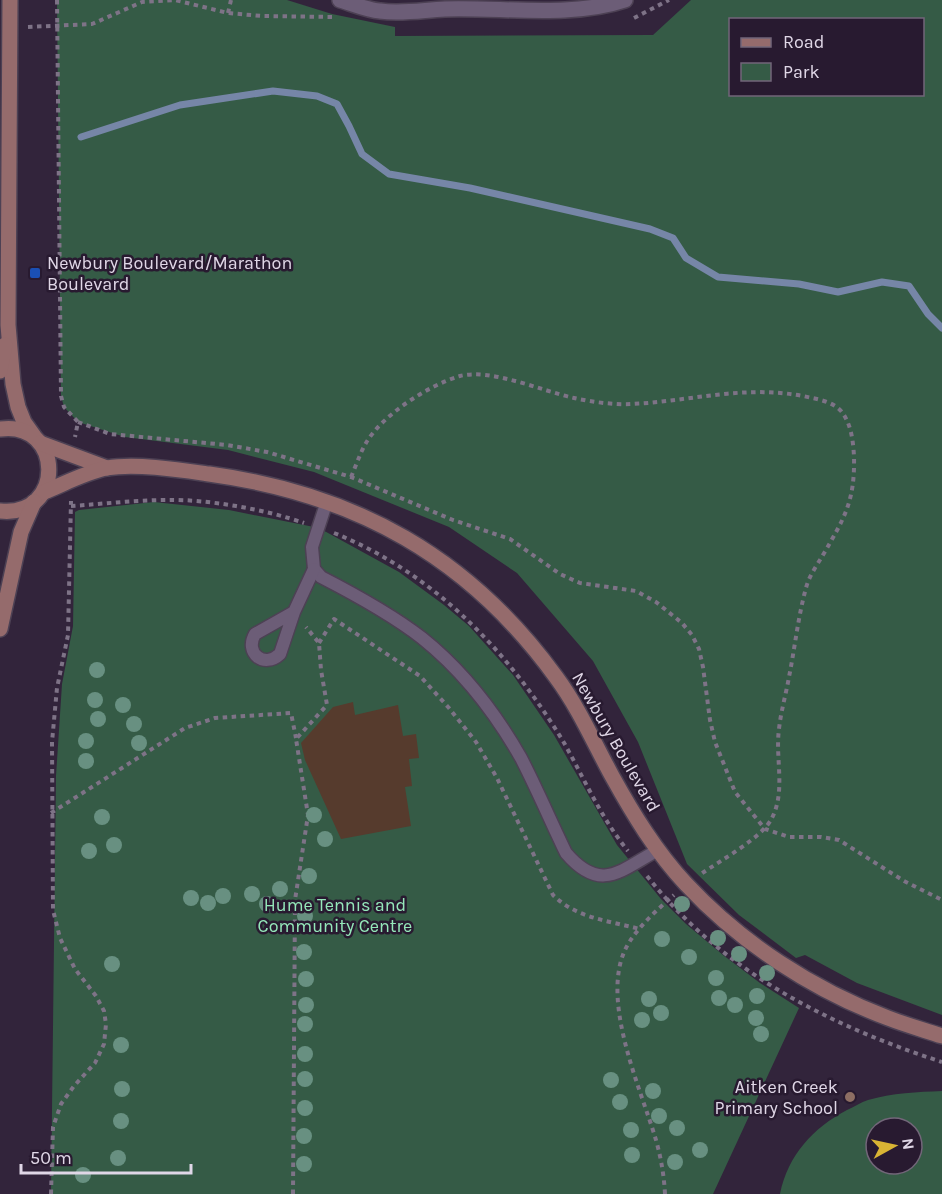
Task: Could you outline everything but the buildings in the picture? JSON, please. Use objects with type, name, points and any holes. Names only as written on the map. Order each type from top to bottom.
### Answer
[{"type":"street","points":[[0,629],[21,532],[49,480],[50,467],[47,454],[24,422],[13,384],[8,325],[10,0]]},
{"type":"street","points":[[340,0],[377,11],[401,12],[445,9],[577,9],[615,4],[625,0]]},
{"type":"street","points":[[0,371],[8,325]]},
{"type":"street","name":"Newbury Boulevard","points":[[0,429],[22,430],[37,440],[70,455],[107,468]]},
{"type":"street","name":"Newbury Boulevard","points":[[0,511],[10,512],[23,509],[39,497],[70,481],[107,468],[141,467],[252,479],[327,501],[389,528],[437,557],[484,594],[525,637],[558,680],[587,727],[631,811],[658,850],[686,884],[725,921],[778,962],[827,990],[886,1017],[942,1036]]},
{"type":"lane","points":[[294,612],[314,569],[312,547],[327,501]]},
{"type":"lane","points":[[314,569],[321,576],[389,614],[424,639],[458,672],[490,710],[520,758],[566,853],[576,865],[598,876],[610,876],[658,850]]},
{"type":"path","points":[[57,0],[61,396],[64,407],[78,422],[110,434],[227,445],[267,452],[351,477],[453,520],[510,538],[560,574],[580,583],[636,591],[656,602],[682,623],[699,649],[715,742],[735,792],[765,829],[789,837],[821,837],[838,840],[904,881],[942,900]]},
{"type":"path","points":[[10,27],[92,24],[142,2],[175,0],[228,13],[262,16],[328,16],[339,20]]},
{"type":"path","points":[[228,13],[231,0]]},
{"type":"path","points":[[351,477],[367,441],[385,420],[442,382],[469,375],[495,376],[576,399],[629,404],[762,391],[809,397],[839,409],[850,429],[854,476],[852,497],[843,519],[807,583],[800,607],[778,732],[780,786],[777,805],[765,829],[686,884],[640,928],[629,942],[620,960],[617,982],[622,1030],[658,1148],[665,1194]]},
{"type":"path","points":[[70,455],[78,422]]},
{"type":"path","points":[[51,1194],[53,1126],[61,1104],[95,1063],[104,1044],[106,1024],[105,1011],[75,969],[60,938],[53,910],[52,742],[57,688],[68,635],[70,481]]},
{"type":"path","points":[[294,612],[319,643],[327,705],[296,739]]},
{"type":"path","points":[[319,643],[334,619],[420,676],[462,725],[497,778],[553,895],[562,904],[584,915],[640,928]]},
{"type":"path","points":[[51,813],[185,728],[215,718],[291,713],[308,815],[295,900],[293,1194]]},
{"type":"green space","points":[[57,0],[287,0],[332,14],[395,27],[395,36],[653,35],[691,0],[942,0],[942,1015],[857,983],[805,955],[796,958],[739,915],[687,864],[638,742],[593,661],[517,573],[449,527],[314,472],[228,450],[125,437],[78,422],[64,407],[61,396]]},
{"type":"green space","name":"Hume Tennis and Community Centre","points":[[154,502],[229,510],[319,528],[399,572],[444,605],[469,626],[513,675],[554,735],[617,845],[661,899],[723,955],[760,983],[799,1008],[713,1194],[51,1194],[56,776],[62,684],[73,626],[75,512]]},
{"type":"green space","points":[[942,1091],[942,1194],[780,1194],[789,1167],[796,1155],[823,1125],[863,1102],[896,1094]]},
{"type":"waterway","points":[[81,137],[180,105],[273,91],[317,96],[337,104],[362,154],[389,174],[470,188],[650,229],[673,238],[686,258],[718,277],[799,284],[838,292],[882,282],[909,286],[928,314],[942,328]]},
{"type":"place","name":"Newbury Boulevard/Marathon Boulevard","points":[[35,273]]},
{"type":"place","name":"Aitken Creek Primary School","points":[[850,1097]]}]
